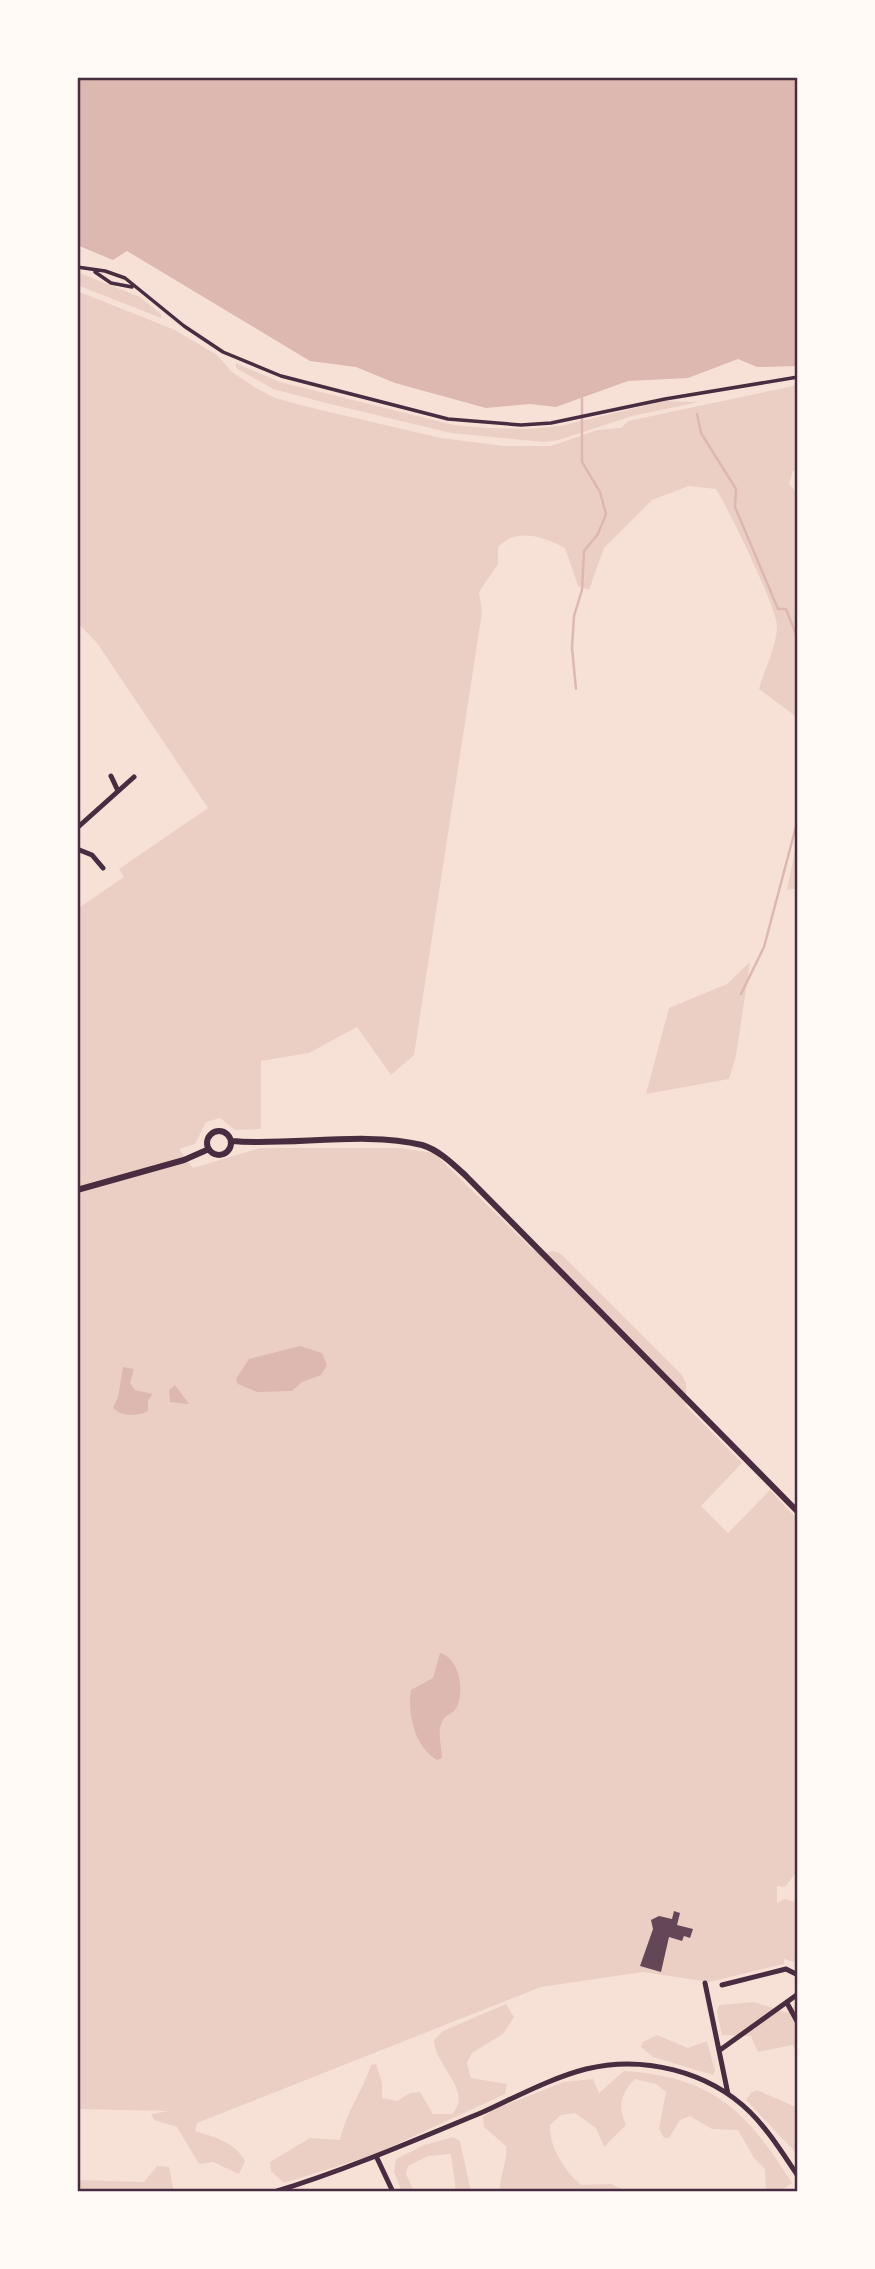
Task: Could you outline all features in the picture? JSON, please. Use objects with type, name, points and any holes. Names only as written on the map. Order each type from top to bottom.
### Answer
[{"type":"street","points":[[77,267],[116,274],[223,352],[281,376],[449,419],[521,425],[551,423],[665,399],[798,377]]},
{"type":"street","points":[[94,271],[111,283],[135,287]]},
{"type":"street","points":[[111,776],[118,791]]},
{"type":"street","points":[[77,828],[134,777]]},
{"type":"street","points":[[77,849],[92,855],[103,868]]},
{"type":"street","points":[[214,1132],[224,1132],[231,1141],[230,1147],[222,1154],[216,1154],[209,1149],[208,1138],[214,1132]]},
{"type":"street","points":[[231,1141],[384,1141],[423,1146],[436,1152],[466,1176],[798,1511]]},
{"type":"street","points":[[77,1190],[184,1160],[209,1149]]},
{"type":"street","points":[[722,1985],[786,1969],[798,1975]]},
{"type":"street","points":[[705,1983],[728,2094]]},
{"type":"street","points":[[720,2050],[798,1994]]},
{"type":"street","points":[[787,2003],[798,2023]]},
{"type":"street","points":[[274,2192],[377,2158],[575,2073],[600,2066],[626,2064],[663,2068],[701,2079],[728,2094],[760,2123],[798,2176]]},
{"type":"street","points":[[377,2158],[393,2192]]},
{"type":"shaded area","points":[[77,77],[798,77],[798,366],[757,367],[738,359],[688,378],[628,381],[556,407],[530,404],[486,408],[395,383],[356,367],[310,361],[127,251],[113,260],[77,245]]},
{"type":"shaded area","points":[[77,272],[140,297],[161,314],[161,318],[77,285]]},
{"type":"shaded area","points":[[77,291],[175,330],[217,355],[232,372],[275,398],[441,438],[504,446],[551,446],[597,430],[621,428],[628,421],[798,385],[798,470],[793,471],[789,484],[798,494],[798,718],[759,689],[775,643],[775,617],[751,558],[716,489],[689,486],[652,500],[604,548],[589,590],[578,586],[565,548],[531,536],[514,537],[505,541],[498,547],[498,564],[479,592],[482,612],[414,1055],[391,1075],[357,1027],[309,1053],[261,1061],[261,1129],[235,1130],[220,1118],[206,1122],[195,1144],[179,1149],[193,1168],[260,1148],[398,1148],[434,1153],[533,1250],[541,1254],[553,1251],[561,1254],[682,1375],[686,1383],[686,1406],[742,1463],[701,1506],[728,1533],[770,1490],[798,1520],[798,1858],[795,1874],[785,1887],[777,1886],[777,1903],[784,1899],[798,1903],[798,1963],[784,1959],[784,1964],[709,1982],[643,1972],[541,1987],[197,2123],[195,2131],[223,2141],[241,2155],[245,2161],[239,2174],[213,2162],[199,2164],[177,2127],[154,2120],[151,2114],[169,2111],[77,2109],[77,909],[124,877],[119,869],[208,808],[97,643],[77,622]]},
{"type":"shaded area","points":[[236,363],[280,382],[454,425],[487,428],[528,429],[560,426],[665,401],[699,402],[632,416],[559,440],[544,442],[451,433],[326,403],[273,389],[236,368]]},
{"type":"shaded area","points":[[798,835],[798,888],[787,890]]},
{"type":"shaded area","points":[[750,962],[736,1056],[729,1079],[646,1094],[669,1008],[727,984]]},
{"type":"shaded area","points":[[300,1346],[322,1353],[327,1365],[321,1375],[302,1382],[292,1391],[257,1392],[238,1384],[236,1379],[249,1359]]},
{"type":"shaded area","points":[[123,1367],[134,1369],[130,1383],[135,1390],[153,1394],[148,1400],[148,1411],[129,1415],[113,1408],[118,1397]]},
{"type":"shaded area","points":[[175,1385],[189,1404],[170,1402],[169,1390]]},
{"type":"shaded area","points":[[440,1653],[447,1656],[456,1669],[460,1695],[455,1710],[445,1717],[441,1724],[442,1758],[437,1760],[423,1747],[414,1729],[410,1699],[411,1690],[433,1678]]},
{"type":"shaded area","points":[[754,2002],[788,2013],[798,2004],[798,2052],[792,2045],[758,2052],[751,2036],[722,2035],[717,2012],[719,2005]]},
{"type":"shaded area","points":[[506,2004],[514,2017],[503,2034],[472,2053],[467,2063],[471,2078],[507,2084],[505,2094],[373,2155],[284,2183],[271,2171],[270,2162],[310,2138],[340,2140],[371,2065],[376,2064],[382,2083],[382,2098],[397,2101],[410,2093],[420,2092],[433,2114],[452,2114],[458,2105],[456,2087],[440,2059],[434,2040],[443,2031]]},
{"type":"shaded area","points":[[657,2035],[688,2048],[707,2041],[715,2071],[713,2075],[653,2057],[641,2047],[643,2042]]},
{"type":"shaded area","points":[[624,2071],[681,2081],[724,2102],[759,2136],[792,2183],[779,2192],[766,2192],[765,2169],[754,2158],[738,2130],[712,2129],[690,2116],[680,2120],[669,2138],[664,2138],[659,2129],[666,2092],[656,2084],[635,2079],[623,2095],[622,2112],[626,2125],[604,2147],[596,2128],[575,2113],[561,2115],[550,2125],[552,2142],[559,2158],[581,2185],[611,2184],[629,2192],[500,2192],[506,2146],[484,2127],[483,2117],[493,2110],[564,2082],[593,2079],[599,2093]]},
{"type":"shaded area","points":[[757,2090],[798,2108],[798,2155],[746,2100]]},
{"type":"shaded area","points":[[453,2137],[460,2141],[471,2192],[456,2192],[451,2154],[428,2156],[408,2166],[406,2174],[414,2192],[402,2192],[394,2172],[396,2159],[424,2145]]},
{"type":"shaded area","points":[[157,2166],[169,2167],[174,2192],[77,2192],[77,2180],[144,2182]]},
{"type":"building","points":[[674,1911],[680,1913],[677,1925],[693,1929],[690,1938],[684,1936],[682,1941],[669,1937],[661,1972],[640,1966],[653,1929],[651,1920],[659,1916],[672,1919]]},
{"type":"waterway","points":[[576,689],[572,648],[574,616],[582,590],[584,551],[598,534],[606,514],[600,492],[582,462],[582,398]]},
{"type":"waterway","points":[[697,414],[701,433],[736,489],[735,507],[778,609],[786,609],[798,639]]},
{"type":"waterway","points":[[741,994],[764,947],[798,819]]}]
